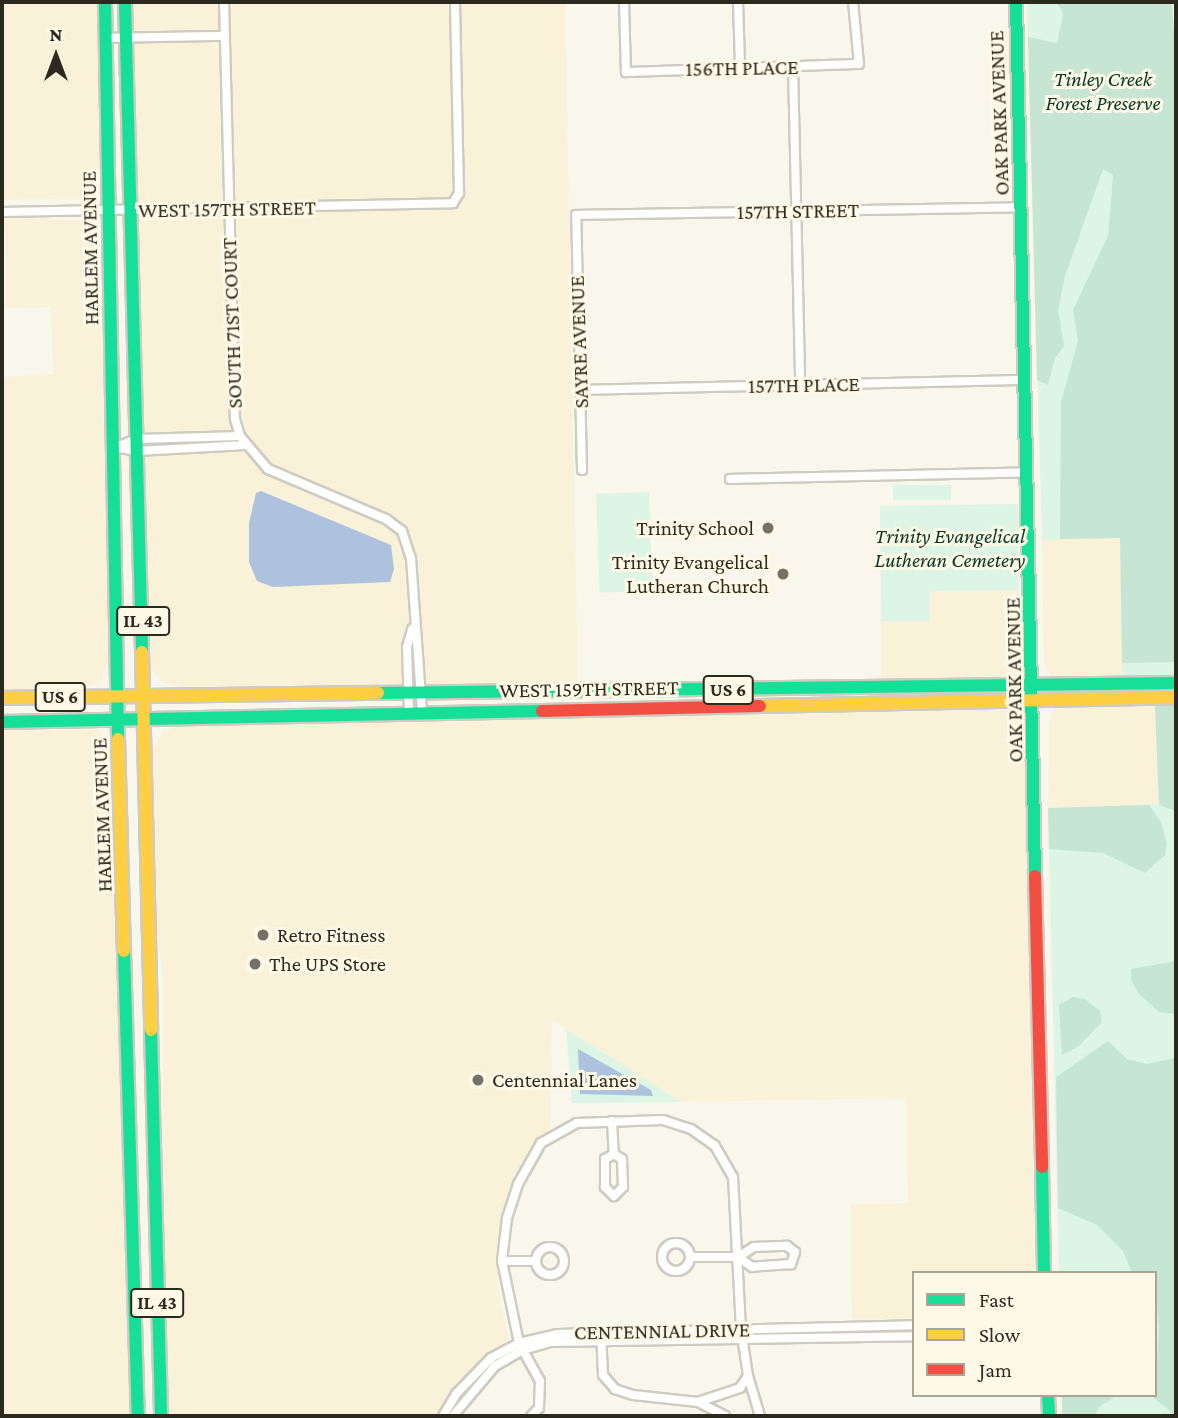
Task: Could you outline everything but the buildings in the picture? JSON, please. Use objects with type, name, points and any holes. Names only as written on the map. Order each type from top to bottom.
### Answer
[{"type":"main road","name":"HARLEM AVENUE","points":[[105,2],[117,720],[138,1416]]},
{"type":"main road","name":"HARLEM AVENUE","points":[[125,2],[146,719],[161,1416]]},
{"type":"main road","name":"OAK PARK AVENUE","points":[[1016,2],[1034,685],[1044,1271]]},
{"type":"main road","name":"WEST 159TH STREET","points":[[2,698],[415,690],[1176,683]]},
{"type":"main road","name":"WEST 159TH STREET","points":[[2,722],[1176,697]]},
{"type":"main road","points":[[1048,1397],[1049,1416]]},
{"type":"street","name":"SOUTH 71ST COURT","points":[[224,2],[232,382],[240,436],[268,470],[386,519],[402,531],[411,558],[412,629],[419,647],[416,713]]},
{"type":"street","name":"WEST 157TH STREET","points":[[2,212],[229,211],[453,203],[459,193],[455,2]]},
{"type":"street","name":"156TH PLACE","points":[[624,2],[625,72],[859,64],[853,2]]},
{"type":"street","points":[[738,2],[740,68]]},
{"type":"street","points":[[106,38],[225,36]]},
{"type":"street","points":[[793,66],[800,385]]},
{"type":"street","name":"157TH STREET","points":[[576,215],[1021,207]]},
{"type":"street","name":"SAYRE AVENUE","points":[[576,215],[582,470]]},
{"type":"street","name":"157TH PLACE","points":[[581,390],[1026,380]]},
{"type":"street","points":[[113,447],[240,436]]},
{"type":"street","points":[[137,445],[246,444]]},
{"type":"street","points":[[730,479],[1028,472]]},
{"type":"street","points":[[531,1416],[539,1408],[540,1381],[521,1346],[502,1261],[507,1218],[518,1184],[541,1143],[569,1125],[663,1120],[691,1129],[715,1146],[735,1185],[741,1329],[748,1376],[760,1416]]},
{"type":"street","points":[[612,1121],[614,1154]]},
{"type":"street","points":[[614,1154],[622,1159],[623,1187],[614,1196],[605,1187],[605,1159],[614,1154]]},
{"type":"street","points":[[690,1257],[738,1257],[754,1247],[787,1246],[796,1257],[791,1265],[752,1266],[738,1257]]},
{"type":"street","points":[[502,1261],[536,1261]]},
{"type":"street","name":"CENTENNIAL DRIVE","points":[[601,1336],[912,1325]]},
{"type":"street","name":"CENTENNIAL DRIVE","points":[[443,1416],[457,1394],[491,1358],[558,1334],[743,1339],[912,1336]]},
{"type":"street","points":[[601,1336],[603,1375],[615,1389],[672,1402],[698,1402],[740,1388],[748,1376]]},
{"type":"street","name":"CENTENNIAL DRIVE","points":[[453,1416],[495,1366],[521,1346]]},
{"type":"street","points":[[698,1402],[725,1416]]},
{"type":"shaded area","points":[[2,2],[98,2],[99,194],[90,198],[2,200]]},
{"type":"shaded area","points":[[130,2],[565,2],[578,685],[184,687],[162,682],[150,668]]},
{"type":"shaded area","points":[[4,217],[98,221],[110,650],[102,679],[92,686],[2,691],[2,377],[53,374],[51,307],[6,308]]},
{"type":"shaded area","points":[[1121,538],[1122,678],[1054,678],[1044,665],[1042,540]]},
{"type":"shaded area","points":[[1019,590],[1014,673],[1003,680],[881,681],[881,621],[929,620],[929,591]]},
{"type":"shaded area","points":[[1155,701],[1159,805],[1048,808],[1050,715],[1054,709]]},
{"type":"shaded area","points":[[1017,707],[1025,722],[1035,1271],[912,1271],[912,1319],[852,1319],[850,1204],[908,1203],[906,1098],[681,1102],[552,1020],[550,1127],[516,1171],[502,1211],[496,1252],[498,1290],[509,1339],[465,1376],[438,1416],[166,1416],[162,964],[155,921],[151,767],[153,748],[163,731],[182,725]]},
{"type":"shaded area","points":[[2,730],[99,730],[113,751],[133,1416],[2,1416]]},
{"type":"green space","name":"Tinley Creek Forest Preserve","points":[[1027,2],[1172,2],[1176,69],[1176,1416],[1062,1416],[1062,1397],[1157,1397],[1157,1271],[1059,1271],[1048,808],[1159,804],[1154,677],[1122,678],[1121,538],[1042,540]]},
{"type":"green space","points":[[1057,2],[1172,2],[1176,69],[1176,662],[1122,663],[1120,538],[1060,539],[1061,402],[1078,341],[1073,310],[1108,236],[1113,175],[1103,169],[1065,276],[1058,310],[1064,346],[1055,358],[1048,385],[1037,380],[1028,37],[1057,43],[1063,14]]},
{"type":"green space","points":[[893,485],[951,485],[951,500],[893,500]]},
{"type":"green space","points":[[649,492],[652,591],[599,593],[596,494]]},
{"type":"green space","name":"Trinity Evangelical Lutheran Cemetery","points":[[1018,504],[1019,590],[930,591],[929,621],[881,621],[880,506]]},
{"type":"green space","points":[[1176,704],[1176,811],[1159,805],[1155,705]]},
{"type":"green space","points":[[1149,805],[1161,822],[1167,844],[1165,855],[1145,873],[1103,853],[1049,849],[1048,808]]},
{"type":"green space","points":[[1176,961],[1176,1014],[1159,1012],[1139,994],[1131,980],[1131,969]]},
{"type":"green space","points":[[1073,997],[1085,999],[1100,1011],[1102,1022],[1079,1046],[1062,1055],[1059,1005]]},
{"type":"green space","points":[[566,1029],[681,1102],[572,1103]]},
{"type":"green space","points":[[1108,1041],[1127,1059],[1147,1064],[1176,1058],[1176,1416],[1152,1397],[1157,1397],[1157,1271],[1131,1271],[1123,1251],[1097,1225],[1058,1208],[1056,1077]]},
{"type":"green space","points":[[1062,1397],[1115,1397],[1099,1407],[1095,1416],[1062,1416]]},
{"type":"water","points":[[261,491],[391,545],[394,569],[390,582],[273,587],[257,581],[249,562],[249,523],[256,493]]},
{"type":"water","points":[[578,1049],[651,1090],[653,1096],[580,1094]]},
{"type":"traffic: fast","points":[[105,2],[118,739]]},
{"type":"traffic: fast","points":[[125,2],[142,652]]},
{"type":"traffic: fast","points":[[1016,2],[1035,876]]},
{"type":"traffic: fast","points":[[378,693],[1176,683]]},
{"type":"traffic: fast","points":[[2,722],[542,711]]},
{"type":"traffic: fast","points":[[124,951],[138,1416]]},
{"type":"traffic: fast","points":[[151,1030],[161,1416]]},
{"type":"traffic: fast","points":[[1042,1167],[1044,1271]]},
{"type":"traffic: fast","points":[[1048,1397],[1049,1416]]},
{"type":"traffic: slow","points":[[142,652],[151,1030]]},
{"type":"traffic: slow","points":[[2,698],[378,693]]},
{"type":"traffic: slow","points":[[760,706],[1176,697]]},
{"type":"traffic: slow","points":[[118,739],[124,951]]},
{"type":"traffic: jam","points":[[542,711],[760,706]]},
{"type":"traffic: jam","points":[[1035,876],[1042,1167]]},
{"type":"place","name":"Trinity School","points":[[768,528]]},
{"type":"place","name":"Trinity Evangelical Lutheran Church","points":[[783,574]]},
{"type":"place","name":"Retro Fitness","points":[[263,935]]},
{"type":"place","name":"The UPS Store","points":[[255,964]]},
{"type":"place","name":"Centennial Lanes","points":[[478,1080]]}]
